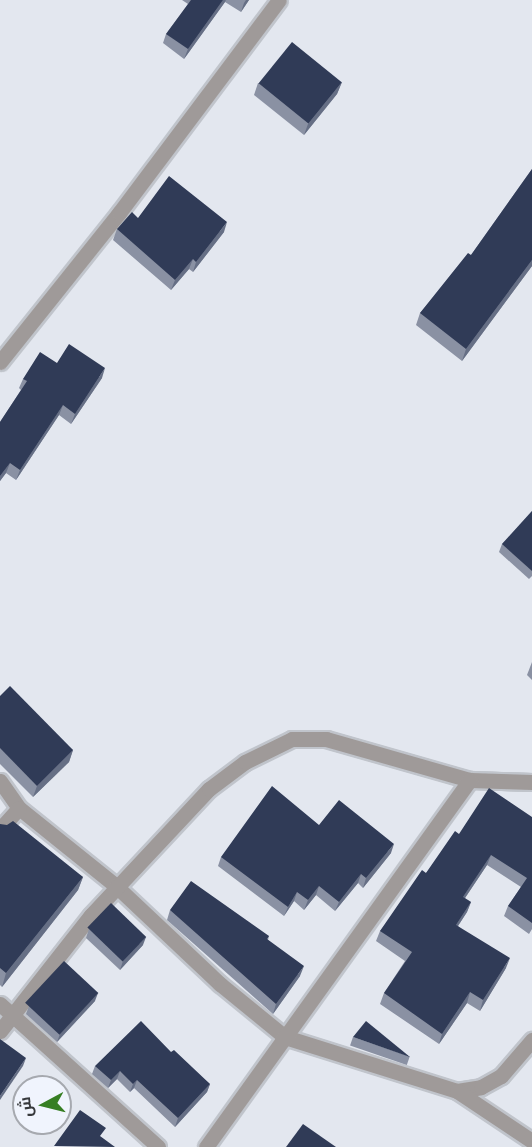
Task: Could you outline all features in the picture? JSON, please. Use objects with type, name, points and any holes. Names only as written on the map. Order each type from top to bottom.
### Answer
[{"type":"street","points":[[0,362],[119,213],[279,0]]},
{"type":"street","points":[[0,1031],[5,1009],[116,886],[208,789],[244,762],[292,739],[326,739],[470,780],[532,782]]},
{"type":"street","points":[[206,1147],[470,780]]},
{"type":"street","points":[[0,781],[19,808],[116,886],[220,984],[285,1037],[457,1091],[532,1141]]},
{"type":"street","points":[[0,829],[19,808]]},
{"type":"street","points":[[5,1009],[158,1147]]},
{"type":"street","points":[[457,1091],[481,1087],[501,1076],[532,1040]]},
{"type":"building","points":[[191,0],[223,0],[188,49],[166,34]]},
{"type":"building","points":[[292,42],[342,82],[308,123],[259,83]]},
{"type":"building","points":[[532,169],[532,260],[466,349],[420,313],[468,253],[471,255]]},
{"type":"building","points":[[169,176],[227,222],[196,262],[193,259],[175,280],[117,229],[132,212],[138,218]]},
{"type":"building","points":[[69,344],[105,368],[75,414],[63,405],[20,470],[10,463],[0,476],[0,422],[27,381],[23,379],[40,352],[57,363]]},
{"type":"building","points":[[532,511],[532,571],[502,544]]},
{"type":"building","points":[[10,686],[73,750],[37,786],[0,748],[0,696]]},
{"type":"building","points":[[272,786],[319,825],[339,800],[394,844],[366,878],[361,874],[339,902],[319,886],[308,900],[297,892],[288,907],[221,857]]},
{"type":"building","points":[[489,788],[532,817],[532,923],[508,906],[527,878],[491,855],[463,897],[471,902],[456,925],[510,958],[483,1000],[470,992],[442,1034],[384,993],[412,952],[380,931],[422,870],[426,873],[455,831],[459,834]]},
{"type":"building","points":[[13,821],[83,877],[6,973],[0,968],[0,824],[7,825]]},
{"type":"building","points":[[191,881],[269,936],[267,939],[304,966],[276,1004],[170,910]]},
{"type":"building","points":[[111,903],[146,937],[123,961],[87,927]]},
{"type":"building","points":[[64,961],[98,993],[59,1035],[25,1003]]},
{"type":"building","points":[[141,1021],[171,1052],[174,1050],[210,1084],[178,1118],[137,1080],[133,1084],[120,1071],[111,1080],[95,1066]]},
{"type":"building","points":[[366,1021],[410,1057],[353,1037]]},
{"type":"building","points":[[0,1039],[26,1058],[14,1075],[12,1075],[0,1096]]},
{"type":"building","points":[[80,1110],[106,1128],[100,1136],[115,1147],[54,1146],[62,1135],[72,1135],[72,1121]]},
{"type":"building","points":[[303,1124],[336,1147],[286,1147]]}]
